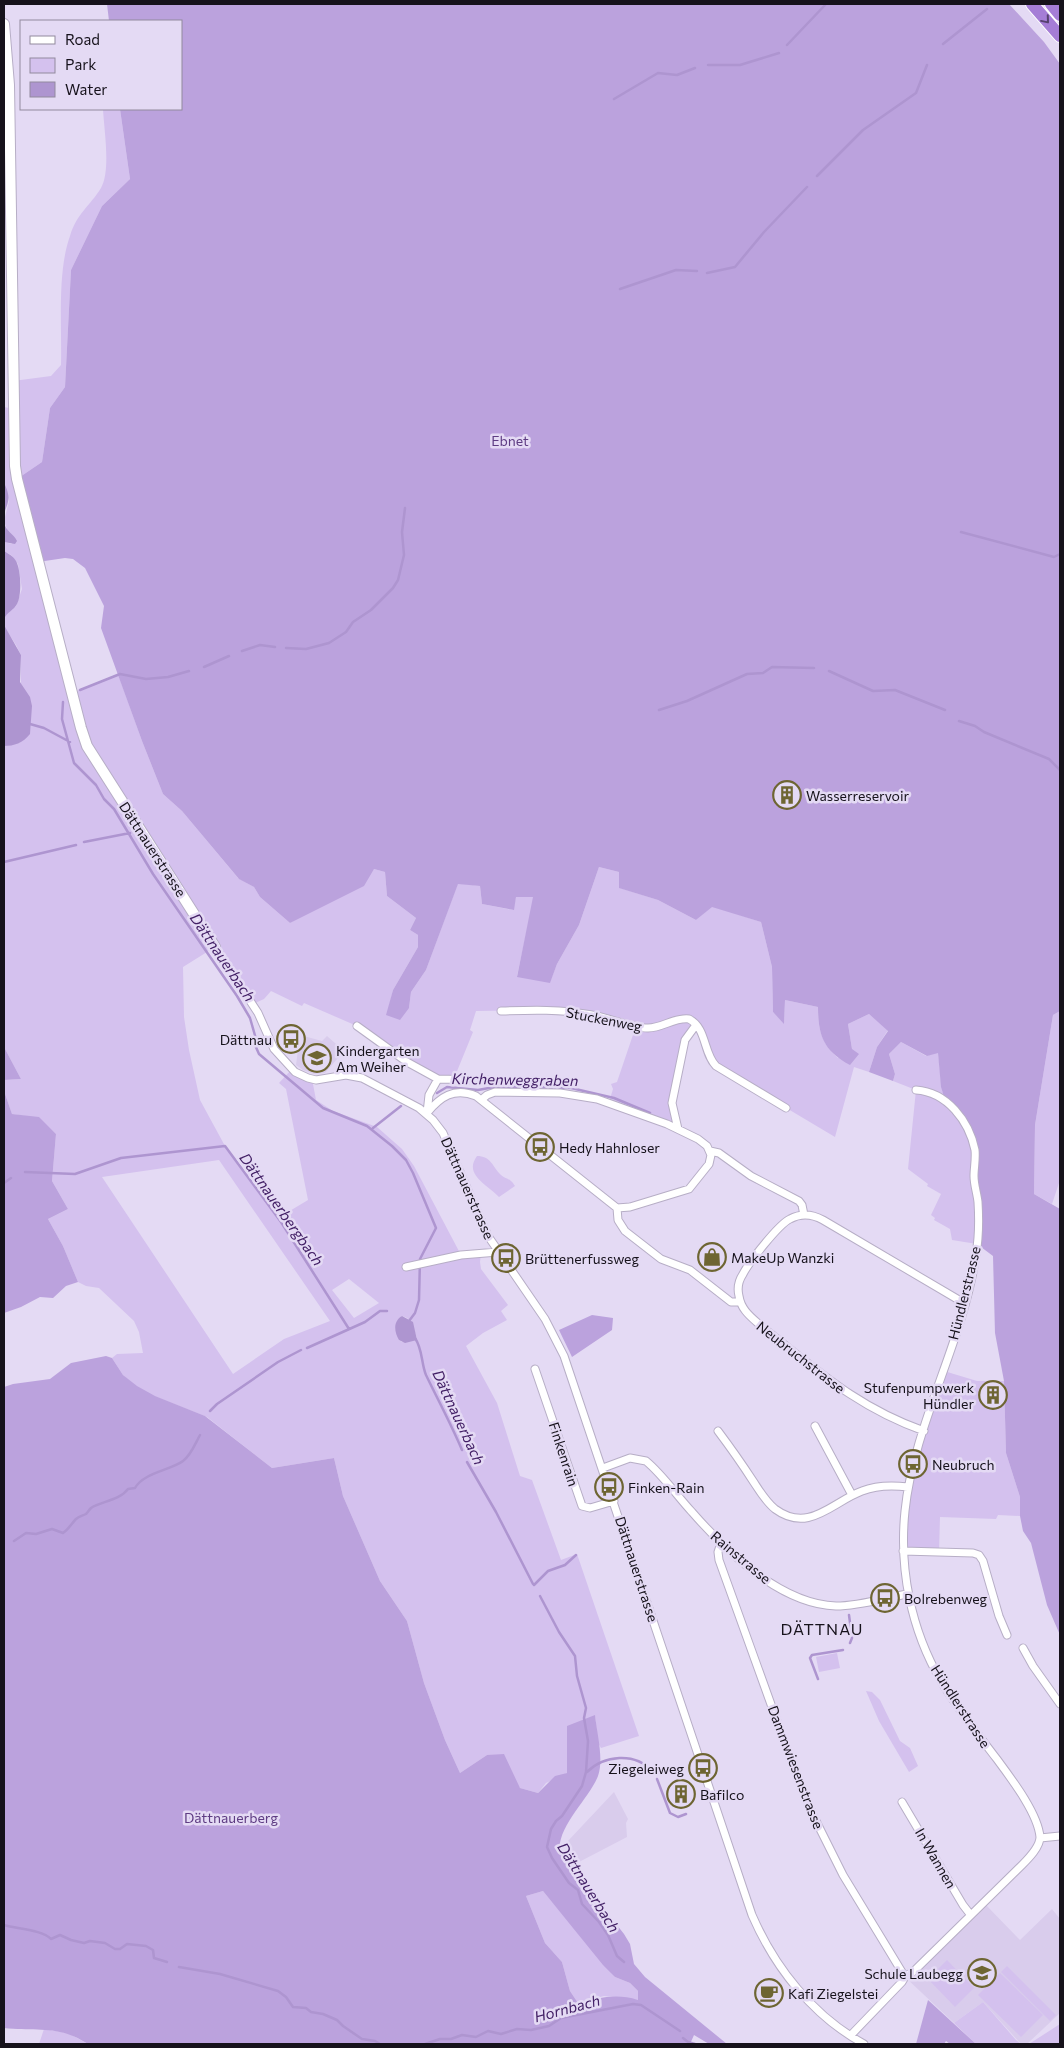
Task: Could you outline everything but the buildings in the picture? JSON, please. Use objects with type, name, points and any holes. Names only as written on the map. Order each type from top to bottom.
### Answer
[{"type":"highway","points":[[1032,4],[1060,36]]},
{"type":"highway","points":[[1051,4],[1060,15]]},
{"type":"street","name":"Dättnauerstrasse","points":[[4,24],[8,68],[15,466],[76,710],[88,746],[258,1013],[274,1050],[295,1072],[308,1078],[316,1080],[346,1075],[359,1077],[411,1102],[427,1113],[446,1138],[482,1223],[498,1252],[540,1311],[556,1338],[571,1374],[737,1872],[763,1941],[794,1986],[824,2017],[864,2044]]},
{"type":"street","name":"Stuckenweg","points":[[501,1011],[546,1010],[586,1014],[646,1028],[682,1019],[690,1020],[696,1024]]},
{"type":"street","points":[[678,1129],[672,1103],[685,1040],[696,1024],[709,1056],[716,1066],[786,1108]]},
{"type":"street","points":[[357,1026],[407,1062],[438,1079],[518,1081]]},
{"type":"street","points":[[427,1113],[429,1094],[438,1079]]},
{"type":"street","name":"Hündlerstrasse","points":[[916,1090],[935,1095],[950,1105],[965,1125],[974,1149],[974,1179],[978,1207],[977,1244],[964,1304],[908,1487],[904,1521],[904,1552],[908,1594],[923,1642],[937,1673],[967,1720],[1018,1788],[1032,1813],[1040,1838]]},
{"type":"street","points":[[427,1113],[439,1100],[452,1093],[466,1092],[481,1100],[617,1208],[630,1207],[689,1189],[709,1164],[710,1151]]},
{"type":"street","points":[[481,1100],[495,1092],[554,1092],[580,1095],[609,1102],[678,1129],[702,1141],[710,1151],[721,1154],[747,1174],[800,1202],[804,1215]]},
{"type":"street","name":"Neubruchstrasse","points":[[617,1208],[618,1220],[625,1231],[661,1259],[690,1270],[731,1302],[740,1302],[749,1316],[837,1387],[878,1412],[924,1431]]},
{"type":"street","points":[[740,1302],[738,1286],[746,1268],[783,1224],[791,1218],[804,1215],[823,1220],[964,1304]]},
{"type":"street","points":[[406,1267],[462,1255],[498,1252]]},
{"type":"street","name":"Finkenrain","points":[[535,1369],[582,1506],[590,1508],[614,1501]]},
{"type":"street","points":[[815,1426],[852,1495]]},
{"type":"street","points":[[718,1430],[764,1497],[774,1508],[787,1515],[810,1518],[821,1514],[852,1495],[880,1486],[908,1487]]},
{"type":"street","name":"Rainstrasse","points":[[603,1468],[630,1458],[646,1461],[721,1543],[777,1587],[793,1596],[809,1602],[840,1606],[908,1594]]},
{"type":"street","name":"Dammwiesenstrasse","points":[[721,1543],[718,1552],[719,1560],[805,1796],[839,1867],[905,1977]]},
{"type":"street","points":[[904,1552],[979,1554],[984,1561],[999,1616],[1007,1636]]},
{"type":"street","points":[[1023,1648],[1033,1666],[1060,1704]]},
{"type":"street","name":"In Wannen","points":[[902,1802],[970,1914]]},
{"type":"street","points":[[851,2035],[905,1977],[910,1975],[1022,1865],[1037,1848],[1040,1838],[1060,1836]]},
{"type":"shaded area","name":"Kindergarten Am Weiher","points":[[300,1035],[322,1041],[327,1036],[344,1051],[325,1073],[314,1074],[303,1070],[296,1065]]},
{"type":"shaded area","points":[[614,1792],[628,1819],[626,1823],[627,1837],[579,1862],[567,1842]]},
{"type":"shaded area","name":"Schule Laubegg","points":[[984,1903],[1020,1940],[1052,1909],[1060,1919],[1060,2013],[1027,2044],[1021,2044],[983,2002],[954,2023],[905,1977]]},
{"type":"green space","name":"Ebnet","points":[[107,4],[1009,4],[1044,42],[1060,64],[1060,1011],[1053,1015],[1035,1125],[1034,1194],[1060,1209],[1060,1635],[1047,1605],[1031,1543],[1023,1531],[1020,1516],[1020,1497],[1006,1453],[1004,1381],[995,1333],[993,1256],[977,1244],[975,1154],[969,1134],[945,1100],[941,1087],[938,1053],[927,1056],[901,1042],[889,1054],[895,1074],[893,1081],[869,1072],[877,1047],[888,1031],[869,1014],[848,1024],[852,1049],[859,1054],[850,1065],[834,1054],[824,1042],[819,1026],[818,1007],[785,1000],[784,1024],[773,1012],[772,967],[761,922],[712,907],[696,920],[658,900],[619,888],[619,872],[599,867],[579,925],[557,964],[550,983],[517,977],[533,897],[516,897],[514,910],[482,904],[480,886],[458,884],[426,970],[411,992],[409,1008],[400,1020],[386,1015],[393,990],[418,947],[418,935],[410,930],[416,918],[387,896],[385,872],[374,869],[364,886],[290,923],[260,897],[254,887],[239,879],[182,811],[163,794],[101,628],[104,606],[85,568],[73,559],[65,558],[38,562],[17,479],[42,462],[50,408],[65,387],[71,270],[102,206],[130,179],[120,110],[182,110],[182,20],[109,20]]},
{"type":"green space","points":[[103,110],[120,110],[130,179],[102,206],[71,270],[65,387],[50,408],[42,462],[17,479],[72,693],[118,674],[163,794],[182,811],[238,878],[254,887],[260,897],[290,923],[374,869],[385,872],[387,896],[416,918],[410,930],[418,935],[418,947],[393,990],[387,1015],[409,1008],[411,992],[426,970],[458,883],[480,886],[482,904],[513,910],[516,897],[534,897],[517,976],[550,982],[557,964],[579,925],[599,867],[619,872],[620,888],[658,900],[696,920],[712,906],[761,922],[772,967],[773,1012],[784,1023],[785,1000],[818,1007],[819,1022],[824,1041],[838,1058],[852,1049],[848,1024],[869,1014],[888,1030],[877,1047],[869,1072],[854,1067],[835,1137],[716,1066],[698,1027],[690,1032],[672,1103],[677,1125],[609,1102],[613,1089],[611,1084],[617,1082],[636,1026],[597,1017],[557,1012],[476,1011],[470,1030],[473,1032],[453,1081],[442,1080],[357,1026],[304,1003],[302,1006],[271,991],[264,999],[253,1004],[215,947],[183,967],[184,1017],[200,1100],[225,1146],[278,1218],[308,1200],[286,1089],[279,1083],[292,1069],[312,1079],[316,1100],[333,1111],[377,1127],[402,1149],[414,1166],[461,1255],[481,1253],[481,1269],[508,1305],[501,1311],[507,1320],[483,1333],[466,1346],[497,1403],[520,1476],[532,1480],[561,1560],[577,1554],[639,1736],[601,1748],[598,1743],[595,1716],[567,1773],[546,1783],[538,1793],[520,1788],[487,1755],[460,1773],[445,1740],[424,1683],[407,1621],[380,1581],[343,1496],[334,1458],[272,1468],[207,1417],[149,1394],[123,1375],[112,1358],[117,1354],[143,1353],[139,1332],[134,1321],[99,1288],[86,1286],[78,1282],[63,1246],[48,1219],[68,1209],[52,1181],[56,1134],[39,1118],[12,1114],[4,1091],[4,1080],[21,1079],[4,1047],[4,746],[19,743],[30,732],[31,702],[21,684],[21,655],[5,628],[4,617],[16,606],[22,589],[18,564],[11,555],[4,551],[4,542],[12,544],[4,521],[9,501],[4,483],[4,407],[14,409],[13,381],[51,376],[61,365],[61,299],[66,250],[76,221],[97,194],[104,180],[106,171]],"holes":[[[219,1160],[330,1321],[284,1339],[233,1374],[102,1177]],[[349,1279],[379,1303],[354,1318],[332,1290]],[[401,1316],[411,1321],[417,1338],[402,1342],[399,1340]]]},
{"type":"green space","points":[[1060,1011],[1060,1180],[1052,1204],[1034,1194],[1035,1125],[1053,1015]]},
{"type":"green space","points":[[901,1042],[926,1056],[938,1052],[942,1091],[956,1110],[974,1149],[977,1244],[952,1240],[950,1229],[934,1220],[935,1218],[931,1215],[941,1194],[927,1186],[928,1184],[908,1169],[916,1090],[893,1081],[895,1074],[889,1054]]},
{"type":"green space","points":[[4,1047],[21,1079],[4,1080]]},
{"type":"green space","points":[[4,1091],[12,1114],[39,1117],[56,1134],[52,1181],[68,1209],[48,1219],[63,1246],[78,1282],[66,1286],[53,1298],[40,1297],[4,1313]]},
{"type":"green space","points":[[477,1156],[488,1159],[501,1175],[515,1186],[499,1197],[475,1174],[473,1163]]},
{"type":"green space","points":[[592,1315],[613,1318],[612,1330],[572,1357],[559,1330]]},
{"type":"green space","name":"Dättnauerberg","points":[[106,1356],[112,1358],[123,1375],[137,1386],[155,1396],[205,1416],[272,1468],[334,1458],[343,1496],[380,1581],[407,1621],[424,1683],[445,1740],[460,1773],[487,1755],[504,1754],[520,1788],[538,1793],[555,1776],[567,1773],[567,1726],[595,1715],[600,1769],[593,1785],[562,1835],[561,1854],[624,1934],[630,1944],[634,1964],[645,1977],[727,2044],[709,2044],[694,2035],[690,2044],[88,2044],[56,2031],[4,2028],[4,1387],[50,1379],[71,1363]],"holes":[[[543,1891],[615,1977],[630,1983],[638,1991],[638,2000],[615,1997],[578,2003],[570,1991],[562,1962],[545,1943],[526,1896]]]},
{"type":"green space","points":[[944,1371],[977,1381],[1004,1381],[1006,1453],[1020,1497],[1020,1516],[998,1515],[996,1519],[940,1517],[939,1552],[903,1551],[907,1495]]},
{"type":"green space","points":[[837,1653],[840,1668],[819,1672],[816,1657]]},
{"type":"green space","points":[[866,1691],[872,1692],[880,1700],[900,1741],[910,1748],[918,1766],[909,1772],[879,1721]]},
{"type":"green space","points":[[543,1891],[615,1977],[630,1983],[638,1991],[638,2000],[604,1996],[578,2003],[570,1991],[562,1962],[545,1943],[526,1896]]},
{"type":"green space","points":[[947,1960],[974,1988],[955,2007],[928,1979]]},
{"type":"green space","points":[[1007,1966],[1056,2015],[1050,2021],[1001,1972]]},
{"type":"green space","points":[[1000,1973],[1043,2015],[1021,2037],[978,1995]]},
{"type":"green space","points":[[928,2000],[976,2044],[950,2044],[946,2041],[944,2044],[916,2044]]},
{"type":"green space","points":[[983,2002],[1021,2044],[976,2044],[954,2023]]},
{"type":"green space","points":[[1060,2024],[1060,2044],[1029,2044]]},
{"type":"green space","points":[[44,2029],[68,2033],[88,2044],[39,2044]]},
{"type":"water","points":[[4,483],[8,500],[4,516]]},
{"type":"water","points":[[4,522],[6,528],[17,541],[15,544],[4,542]]},
{"type":"water","points":[[4,551],[16,561],[19,570],[20,595],[17,604],[4,619]]},
{"type":"water","points":[[4,625],[21,655],[20,682],[30,697],[32,706],[30,734],[18,743],[4,746]]},
{"type":"water","points":[[402,1316],[413,1322],[417,1340],[405,1343],[399,1340],[395,1327],[397,1321]]},
{"type":"waterway","points":[[787,45],[826,4]]},
{"type":"waterway","points":[[943,44],[987,9]]},
{"type":"waterway","points":[[708,65],[740,65],[779,53]]},
{"type":"waterway","points":[[817,176],[863,130],[916,93],[927,65]]},
{"type":"waterway","points":[[614,99],[658,73],[677,75],[695,68]]},
{"type":"waterway","points":[[707,273],[735,267],[764,232],[807,187]]},
{"type":"waterway","points":[[620,289],[676,270],[697,271]]},
{"type":"waterway","name":"Dättnauerbach","points":[[286,648],[306,649],[329,643],[346,632],[353,622],[371,610],[393,588],[398,580],[404,555],[402,532],[405,508]]},
{"type":"waterway","points":[[961,532],[1054,557],[1060,554]]},
{"type":"waterway","name":"Dättnauerbach","points":[[242,651],[260,645],[275,647]]},
{"type":"waterway","name":"Dättnauerbach","points":[[204,667],[229,656]]},
{"type":"waterway","points":[[659,710],[687,701],[747,674],[763,673],[772,667],[814,668]]},
{"type":"waterway","name":"Dättnauerbach","points":[[80,690],[120,674],[146,679],[168,677],[189,671]]},
{"type":"waterway","points":[[829,671],[873,691],[895,690],[945,710]]},
{"type":"waterway","name":"Dättnauerbach","points":[[63,702],[62,719],[74,763],[96,785],[104,799],[114,809],[153,874],[237,996],[250,1018],[256,1039],[255,1045],[259,1054],[323,1108],[367,1126],[406,1160],[436,1228],[420,1259],[419,1300],[415,1313],[409,1321]]},
{"type":"waterway","points":[[959,721],[975,726],[984,732],[1049,759],[1060,770]]},
{"type":"waterway","points":[[30,724],[44,728],[70,742]]},
{"type":"waterway","points":[[84,842],[130,833]]},
{"type":"waterway","points":[[4,862],[76,845]]},
{"type":"waterway","name":"Kirchenweggraben","points":[[437,1093],[447,1087],[478,1090],[531,1087],[571,1088],[614,1098],[650,1113]]},
{"type":"waterway","name":"Kirchenweggraben","points":[[373,1128],[401,1106]]},
{"type":"waterway","name":"Dättnauerbergbach","points":[[25,1172],[75,1174],[121,1158],[225,1146],[281,1222],[349,1329]]},
{"type":"waterway","name":"Dättnauerbergbach","points":[[4,1183],[11,1178]]},
{"type":"waterway","name":"Dättnauerbergbach","points":[[307,1348],[365,1322],[380,1311],[387,1311]]},
{"type":"waterway","name":"Dättnauerbach","points":[[415,1338],[426,1375],[462,1450]]},
{"type":"waterway","points":[[210,1411],[217,1404],[278,1362],[301,1350]]},
{"type":"waterway","points":[[14,1541],[26,1533],[36,1534],[52,1529],[63,1533],[76,1519],[86,1514],[91,1508],[120,1496],[128,1489],[135,1488],[151,1475],[186,1459],[200,1435]]},
{"type":"waterway","name":"Dättnauerbach","points":[[467,1462],[496,1512],[533,1584]]},
{"type":"waterway","points":[[534,1585],[548,1571],[565,1565],[576,1555]]},
{"type":"waterway","name":"Dättnauerbach","points":[[540,1596],[559,1632],[575,1656],[577,1676],[586,1708],[584,1718],[588,1741],[586,1772],[582,1786],[551,1829],[547,1847],[569,1883],[578,1890],[582,1904],[599,1922],[608,1935],[617,1956],[624,1962]]},
{"type":"waterway","points":[[849,1615],[852,1638],[850,1643]]},
{"type":"waterway","points":[[818,1679],[810,1658],[812,1655],[843,1650]]},
{"type":"waterway","points":[[587,1772],[602,1762],[620,1758],[637,1761],[652,1771]]},
{"type":"waterway","points":[[657,1779],[670,1813],[678,1817],[686,1814]]},
{"type":"waterway","name":"Hornbach","points":[[4,1925],[36,1932],[51,1939],[60,1935],[84,1943],[90,1941],[105,1943],[115,1949],[120,1949],[127,1944],[146,1946],[153,1950],[154,1958],[167,1962]]},
{"type":"waterway","name":"Hornbach","points":[[179,1967],[220,1974],[278,1991],[286,1997],[293,2007],[306,2008],[311,2012],[323,2014],[337,2020],[362,2039],[375,2041],[380,2044]]},
{"type":"waterway","name":"Hornbach","points":[[425,2044],[462,2035],[476,2037],[488,2031],[501,2034],[517,2029],[531,2030],[549,2026],[561,2018],[633,2004],[641,2005],[680,2031]]},
{"type":"waterway","name":"Hornbach","points":[[683,2038],[695,2044]]},
{"type":"place","name":"Wasserreservoir","points":[[787,795]]},
{"type":"place","name":"Dättnau","points":[[291,1039]]},
{"type":"place","name":"Kindergarten Am Weiher","points":[[317,1058]]},
{"type":"place","name":"Hedy Hahnloser","points":[[540,1147]]},
{"type":"place","name":"MakeUp Wanzki","points":[[712,1257]]},
{"type":"place","name":"Brüttenerfussweg","points":[[506,1258]]},
{"type":"place","name":"Stufenpumpwerk Hündler","points":[[993,1395]]},
{"type":"place","name":"Neubruch","points":[[913,1464]]},
{"type":"place","name":"Finken-Rain","points":[[609,1487]]},
{"type":"place","name":"Bolrebenweg","points":[[885,1598]]},
{"type":"place","name":"Ziegeleiweg","points":[[703,1768]]},
{"type":"place","name":"Bafilco","points":[[681,1794]]},
{"type":"place","name":"Schule Laubegg","points":[[982,1973]]},
{"type":"place","name":"Kafi Ziegelstei","points":[[769,1993]]},
{"type":"district","name":"DÄTTNAU","points":[[822,1628]]}]
